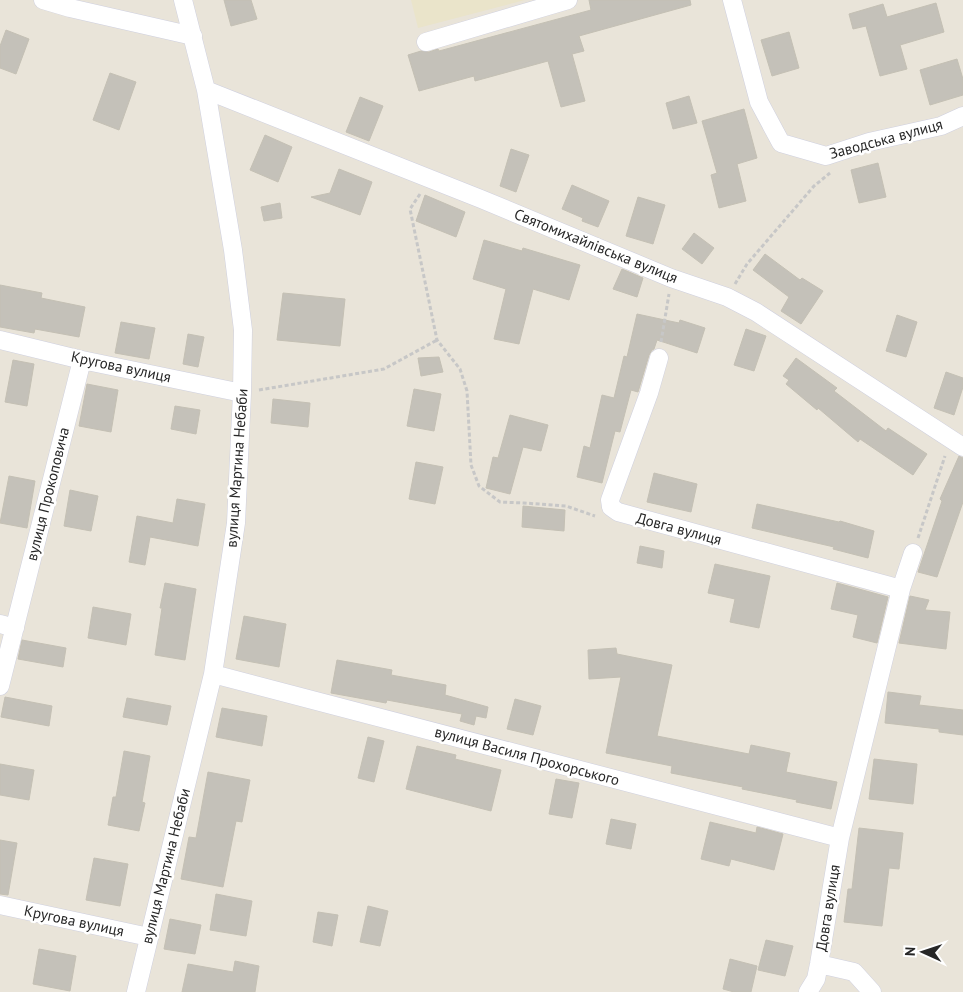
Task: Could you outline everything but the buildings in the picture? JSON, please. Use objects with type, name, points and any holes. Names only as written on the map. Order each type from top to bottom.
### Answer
[{"type":"street","points":[[43,0],[193,36]]},
{"type":"street","name":"вулиця Мартина Небаби","points":[[136,992],[213,674],[236,524],[243,330],[233,250],[206,90],[183,0]]},
{"type":"street","points":[[426,42],[568,0]]},
{"type":"street","name":"Заводська вулиця","points":[[732,0],[759,102],[781,143],[826,156],[869,142],[941,126],[963,116]]},
{"type":"street","name":"Святомихайлівська вулиця","points":[[206,90],[672,278],[727,297],[756,312],[955,448]]},
{"type":"street","name":"Кругова вулиця","points":[[0,340],[82,360],[242,393]]},
{"type":"street","name":"Довга вулиця","points":[[658,358],[650,393],[610,500],[611,507],[618,512],[901,589]]},
{"type":"street","name":"вулиця Прокоповича","points":[[0,686],[7,626],[82,360]]},
{"type":"street","name":"Довга вулиця","points":[[808,992],[816,979],[840,838],[901,589],[913,552]]},
{"type":"street","name":"вулиця Василя Прохорського","points":[[213,674],[840,838]]},
{"type":"street","name":"Кругова вулиця","points":[[0,905],[149,937]]},
{"type":"street","points":[[819,964],[854,972],[872,992]]},
{"type":"path","points":[[427,178],[422,192],[410,209],[437,340],[460,369],[467,390],[471,465],[480,486],[500,502],[566,506],[599,517]]},
{"type":"path","points":[[747,264],[814,186]]},
{"type":"path","points":[[658,358],[672,278]]},
{"type":"path","points":[[242,393],[384,369],[437,340]]},
{"type":"path","points":[[913,552],[955,448]]},
{"type":"shaded area","points":[[411,0],[525,0],[418,28]]}]
